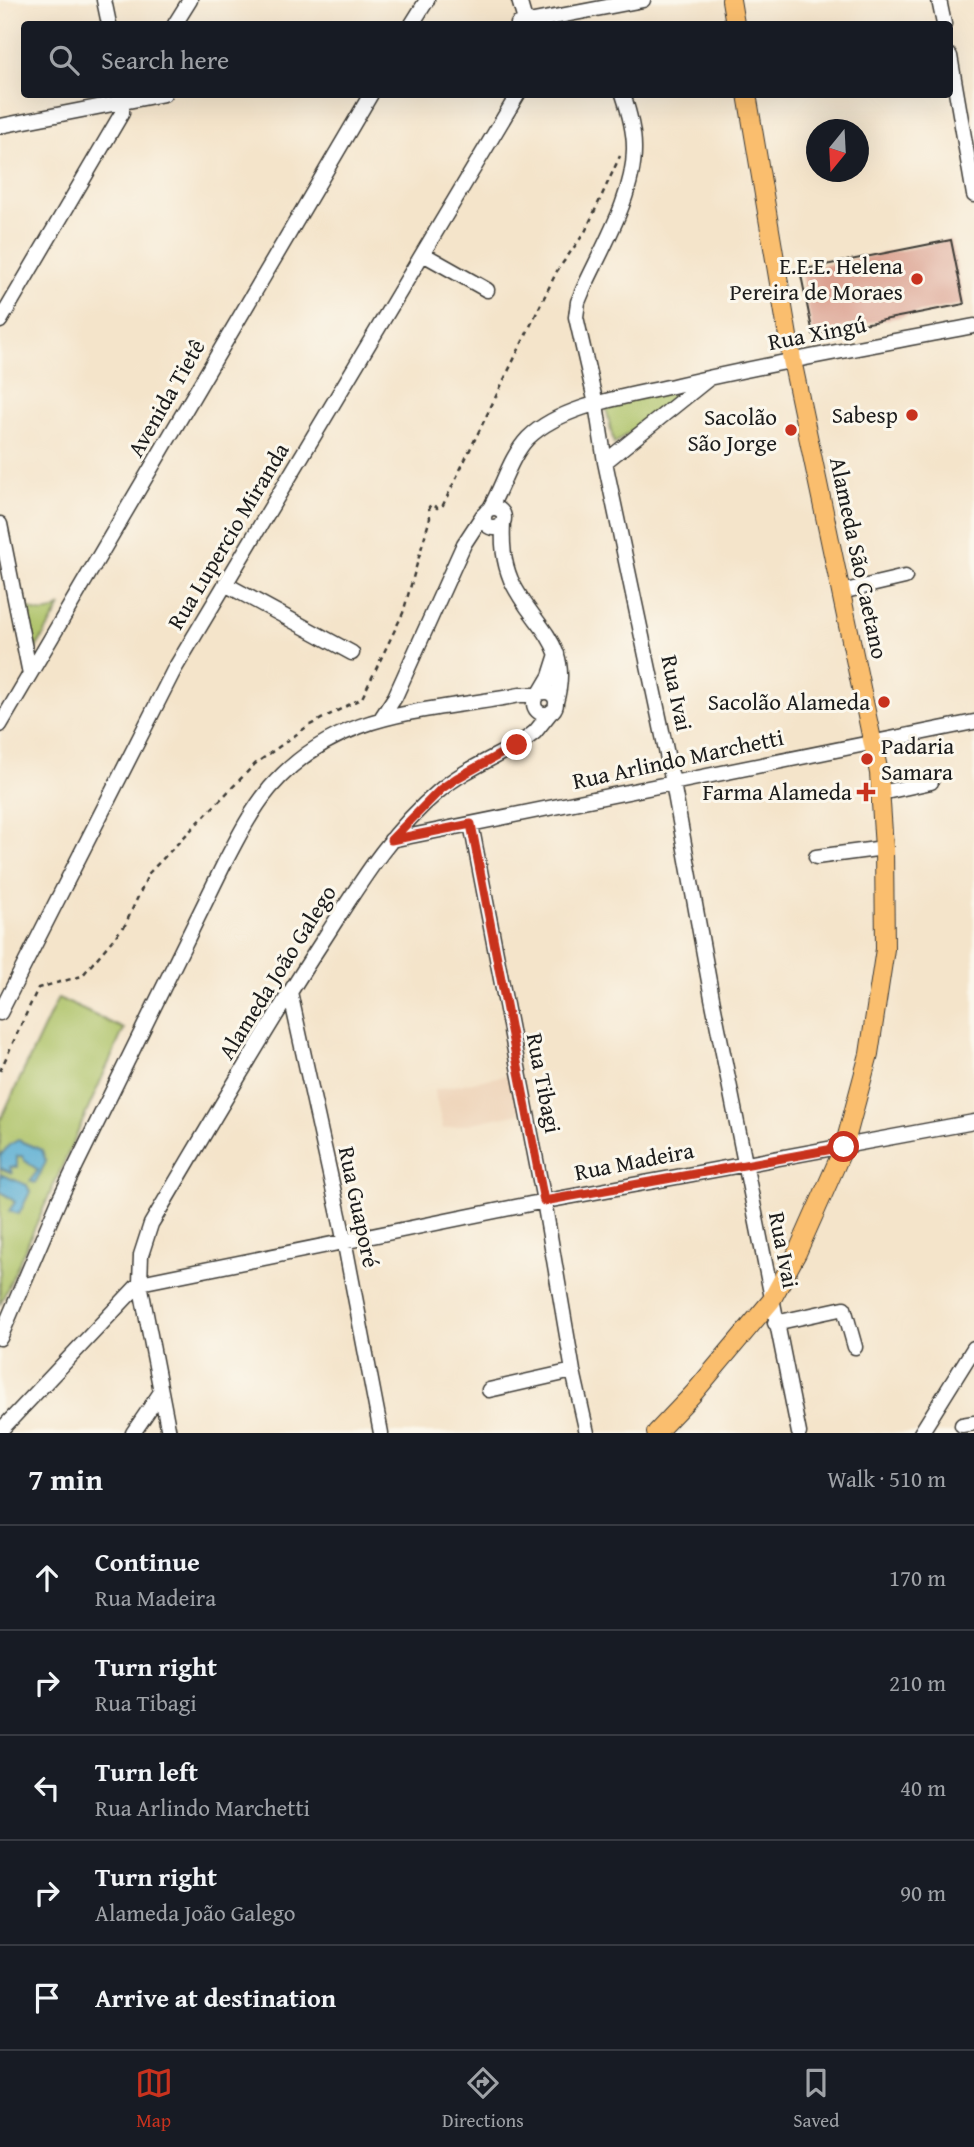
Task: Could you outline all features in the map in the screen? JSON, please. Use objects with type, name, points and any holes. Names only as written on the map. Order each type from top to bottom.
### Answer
[{"type":"main road","points":[[731,0],[734,21]]},
{"type":"main road","name":"Alameda São Caetano","points":[[656,1433],[771,1301],[802,1242],[844,1147],[869,1054],[886,949],[881,793],[874,742],[792,360],[748,98]]},
{"type":"street","points":[[104,0],[108,21]]},
{"type":"street","points":[[177,21],[190,0]]},
{"type":"street","points":[[414,21],[427,0]]},
{"type":"street","points":[[519,0],[522,21]]},
{"type":"street","points":[[556,21],[578,19],[643,0]]},
{"type":"street","points":[[940,0],[944,21]]},
{"type":"street","points":[[953,74],[974,195]]},
{"type":"street","name":"Avenida Tietê","points":[[0,725],[369,98]]},
{"type":"street","name":"Rua Lupercio Miranda","points":[[0,1013],[147,720],[225,584],[516,98]]},
{"type":"street","name":"Rua Ivai","points":[[624,98],[632,120],[632,174],[625,197],[578,302],[578,327],[673,783],[775,1323],[799,1433]]},
{"type":"street","points":[[0,126],[123,99],[121,113],[0,321]]},
{"type":"street","points":[[423,254],[487,290]]},
{"type":"street","name":"Rua Xingú","points":[[596,404],[792,360],[974,326]]},
{"type":"street","name":"Rua Xingú","points":[[605,462],[710,377]]},
{"type":"street","points":[[382,717],[395,697],[464,544],[493,518],[512,464],[527,439],[556,420],[596,404]]},
{"type":"street","points":[[493,518],[513,584],[546,632],[557,653],[562,674],[553,707],[543,714],[536,700]]},
{"type":"street","points":[[0,524],[30,674]]},
{"type":"street","points":[[841,592],[905,577]]},
{"type":"street","points":[[225,584],[352,653]]},
{"type":"street","points":[[526,739],[536,700],[550,676],[557,653]]},
{"type":"street","points":[[0,1338],[59,1200],[217,878],[246,823],[269,789],[301,758],[341,733],[382,717],[513,696],[536,700]]},
{"type":"street","name":"Alameda João Galego","points":[[169,1433],[139,1283],[141,1255],[151,1224],[290,992],[351,895],[391,840],[441,789],[535,732],[553,707]]},
{"type":"street","name":"Rua Arlindo Marchetti","points":[[391,840],[974,722]]},
{"type":"street","points":[[881,793],[931,782]]},
{"type":"street","name":"Rua Tibagi","points":[[471,824],[544,1201],[573,1371],[587,1433]]},
{"type":"street","points":[[816,857],[884,848]]},
{"type":"street","name":"Rua Guaporé","points":[[290,992],[344,1242],[380,1433]]},
{"type":"street","name":"Rua Madeira","points":[[139,1283],[544,1201],[974,1122]]},
{"type":"street","points":[[0,1431],[139,1283]]},
{"type":"street","points":[[775,1323],[844,1308],[855,1347]]},
{"type":"street","points":[[921,1433],[974,1348]]},
{"type":"street","points":[[489,1390],[573,1371]]},
{"type":"street","points":[[133,1433],[161,1392]]},
{"type":"path","points":[[0,1071],[38,988],[82,976],[125,925],[149,873],[255,764],[308,726],[362,698],[403,613],[430,518],[429,507],[432,504],[436,508],[442,507],[557,271],[585,232],[623,150],[634,140]]},
{"type":"shaded area","points":[[512,1074],[520,1113],[443,1129],[434,1090]]},
{"type":"green space","points":[[697,383],[614,444],[605,403]]},
{"type":"green space","points":[[23,603],[32,610],[41,612],[61,606],[35,650]]},
{"type":"green space","points":[[58,998],[124,1029],[0,1305],[0,1121]]},
{"type":"water","points":[[18,1140],[42,1150],[46,1162],[35,1183],[30,1181],[38,1170],[22,1156],[17,1156],[17,1167],[10,1167],[12,1173],[0,1168],[0,1156],[9,1145]]},
{"type":"water","points":[[0,1174],[27,1185],[30,1192],[19,1214],[9,1211],[15,1202],[0,1191]]},
{"type":"building","points":[[951,240],[964,304],[813,334],[800,270]]},
{"type":"place","name":"E.E.E. Helena Pereira de Moraes","points":[[917,279]]},
{"type":"place","name":"Sabesp","points":[[912,415]]},
{"type":"place","name":"Sacolão São Jorge","points":[[791,430]]},
{"type":"place","name":"Sacolão Alameda","points":[[884,702]]},
{"type":"place","name":"Padaria Samara","points":[[867,759]]},
{"type":"place","name":"Farma Alameda","points":[[866,792]]},
{"type":"route","points":[[517,745],[441,789],[391,840],[471,824],[544,1201],[844,1147]]}]
